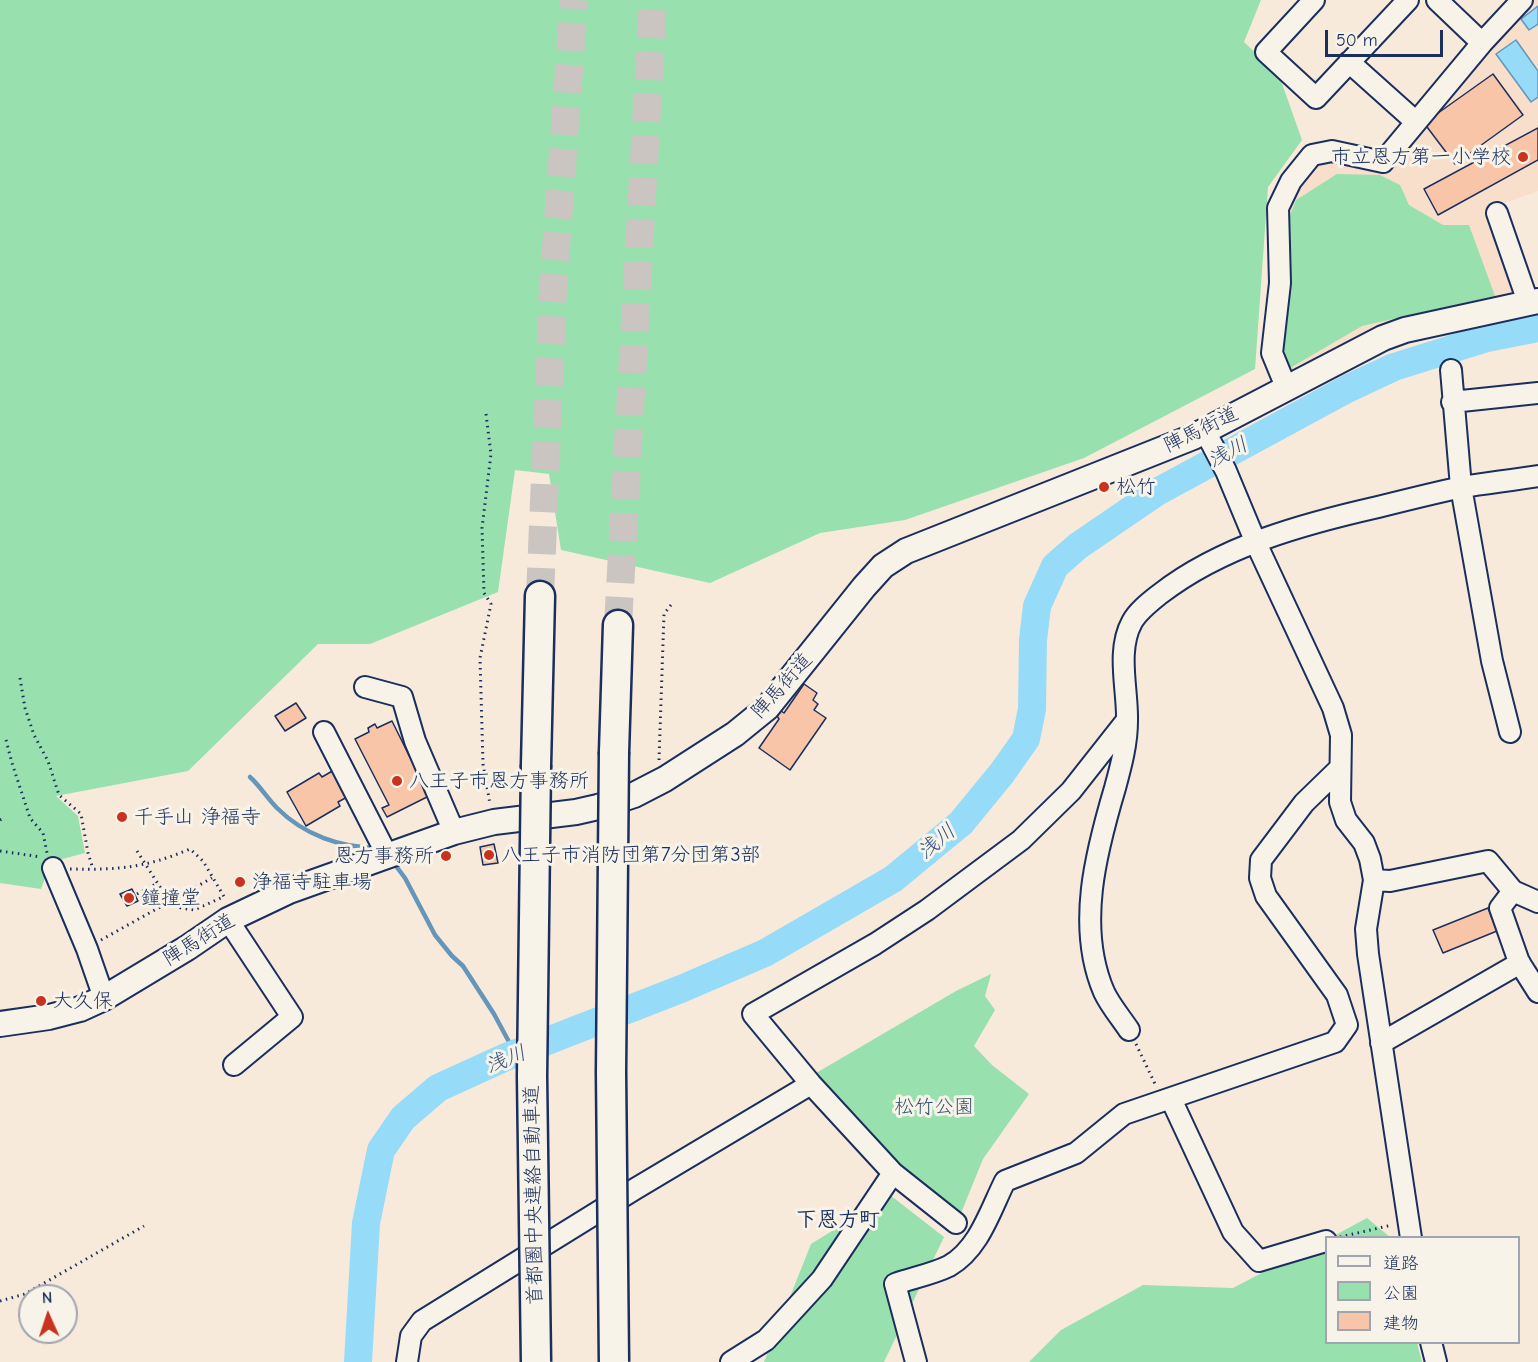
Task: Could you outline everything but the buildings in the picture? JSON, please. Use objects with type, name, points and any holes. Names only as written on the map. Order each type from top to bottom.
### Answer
[{"type":"highway","name":"首都圏中央連絡自動車道","points":[[536,1362],[532,1076],[540,596]]},
{"type":"highway","points":[[614,1362],[611,1072],[614,752],[618,625]]},
{"type":"main road","name":"陣馬街道","points":[[0,1024],[80,1010],[187,948],[228,920],[290,891],[387,855],[454,832],[494,822],[576,812],[633,795],[665,779],[735,734],[767,708],[864,587],[883,567],[906,551],[1207,436],[1286,387],[1356,351],[1405,330],[1533,302]]},
{"type":"street","points":[[1314,0],[1266,52],[1316,98],[1408,0]]},
{"type":"street","points":[[1437,0],[1482,43]]},
{"type":"street","points":[[1286,387],[1272,353],[1280,283],[1278,208],[1291,180],[1312,156],[1332,151],[1383,162],[1482,43],[1522,0]]},
{"type":"street","points":[[1349,62],[1416,122]]},
{"type":"street","points":[[1497,213],[1533,302]]},
{"type":"street","points":[[1451,370],[1461,488],[1492,661],[1510,732]]},
{"type":"street","points":[[1452,402],[1538,393]]},
{"type":"street","points":[[1207,436],[1226,471],[1256,543],[1333,708],[1341,735],[1340,802],[1346,820],[1364,843],[1374,880],[1366,929],[1377,1018],[1410,1229]]},
{"type":"street","points":[[1129,1030],[1105,994],[1096,969],[1091,933],[1092,884],[1097,853],[1120,768],[1127,720],[1124,656],[1127,635],[1132,622],[1153,600],[1183,576],[1256,543],[1317,521],[1461,488],[1538,476]]},
{"type":"street","points":[[365,687],[402,697],[415,741],[454,832]]},
{"type":"street","points":[[956,1223],[893,1173],[811,1084],[753,1014],[875,944],[927,910],[1021,840],[1071,791],[1127,720]]},
{"type":"street","points":[[324,732],[387,855]]},
{"type":"street","points":[[1339,770],[1304,803],[1261,860],[1260,878],[1266,896],[1337,995],[1347,1025]]},
{"type":"street","points":[[1374,880],[1390,881],[1488,861],[1513,891],[1538,902]]},
{"type":"street","points":[[53,868],[87,949],[104,998]]},
{"type":"street","points":[[1513,891],[1500,908],[1520,963],[1538,992]]},
{"type":"street","points":[[228,920],[292,1017],[234,1065]]},
{"type":"street","points":[[1381,1043],[1520,963]]},
{"type":"street","points":[[916,1362],[895,1284],[948,1266],[964,1255],[976,1242],[1005,1181],[1076,1153],[1124,1114],[1335,1042],[1347,1025],[1377,1018]]},
{"type":"street","points":[[407,1362],[411,1336],[422,1321],[645,1182],[811,1084]]},
{"type":"street","points":[[1167,1100],[1233,1232],[1259,1262],[1325,1241]]},
{"type":"street","points":[[731,1362],[766,1340],[822,1279],[893,1173]]},
{"type":"street","points":[[1432,1344],[1436,1362]]},
{"type":"path","points":[[486,414],[491,454],[482,528],[484,593],[491,604],[480,658],[483,764],[494,822]]},
{"type":"path","points":[[665,779],[659,761],[664,614],[671,605]]},
{"type":"path","points":[[20,678],[25,708],[48,761],[59,795],[81,814],[93,869]]},
{"type":"path","points":[[0,850],[48,858],[43,833],[30,818],[6,740]]},
{"type":"path","points":[[53,868],[112,870],[146,864],[167,859],[190,849],[203,861],[224,897],[194,910],[181,908],[169,901],[159,883],[146,864],[137,851]]},
{"type":"path","points":[[87,949],[212,878]]},
{"type":"path","points":[[137,894],[159,883]]},
{"type":"path","points":[[1129,1030],[1167,1100]]},
{"type":"path","points":[[0,1300],[25,1294],[144,1226]]},
{"type":"path","points":[[1349,1236],[1410,1229]]},
{"type":"shaded area","points":[[1522,0],[1538,0],[1538,191],[1505,203],[1497,213],[1526,296],[1283,379],[1278,208],[1312,155],[1383,162]]},
{"type":"green space","points":[[0,0],[1261,0],[1244,42],[1279,75],[1302,140],[1268,187],[1255,369],[1084,458],[905,520],[820,533],[710,583],[561,550],[549,474],[515,470],[498,592],[370,644],[318,644],[188,771],[56,796],[78,816],[85,853],[51,862],[41,889],[0,883]]},
{"type":"green space","points":[[1337,174],[1380,175],[1400,185],[1409,205],[1443,225],[1469,225],[1495,296],[1362,326],[1285,371],[1278,347],[1286,225],[1296,200]]},
{"type":"green space","name":"松竹公園","points":[[991,974],[985,996],[995,1010],[974,1046],[992,1065],[1029,1094],[983,1159],[959,1218],[897,1169],[811,1076],[956,991]]},
{"type":"green space","points":[[890,1195],[944,1237],[884,1362],[764,1362],[811,1244]]},
{"type":"green space","points":[[1367,1218],[1389,1236],[1334,1236]]},
{"type":"green space","points":[[1325,1240],[1325,1344],[1417,1344],[1422,1362],[1029,1362],[1061,1330],[1143,1285],[1233,1288]]},
{"type":"water","points":[[1538,6],[1538,24],[1529,30],[1521,19]]},
{"type":"water","points":[[1516,40],[1538,71],[1538,97],[1531,102],[1496,54]]},
{"type":"waterway","name":"浅川","points":[[358,1362],[366,1223],[381,1150],[403,1118],[438,1088],[506,1057],[681,989],[765,953],[893,879],[961,823],[1002,773],[1026,739],[1032,709],[1033,640],[1037,606],[1055,566],[1078,546],[1157,492],[1347,389],[1394,367],[1487,338],[1538,328]]},
{"type":"waterway","points":[[250,777],[277,808],[311,833],[350,846],[378,848]]},
{"type":"waterway","points":[[396,866],[405,878],[435,935],[463,966],[494,1014],[515,1053]]},
{"type":"tunnel","points":[[540,596],[553,289],[574,0]]},
{"type":"tunnel","points":[[618,625],[653,0]]},
{"type":"place","name":"市立恩方第一小学校","points":[[1523,157]]},
{"type":"place","name":"松竹","points":[[1104,487]]},
{"type":"place","name":"八王子市恩方事務所","points":[[397,781]]},
{"type":"place","name":"千手山 浄福寺","points":[[122,817]]},
{"type":"place","name":"八王子市消防団第7分団第3部","points":[[489,855]]},
{"type":"place","name":"恩方事務所","points":[[446,856]]},
{"type":"place","name":"浄福寺駐車場","points":[[240,882]]},
{"type":"place","name":"鐘撞堂","points":[[129,898]]},
{"type":"place","name":"大久保","points":[[41,1001]]},
{"type":"district","name":"下恩方町","points":[[838,1220]]}]
